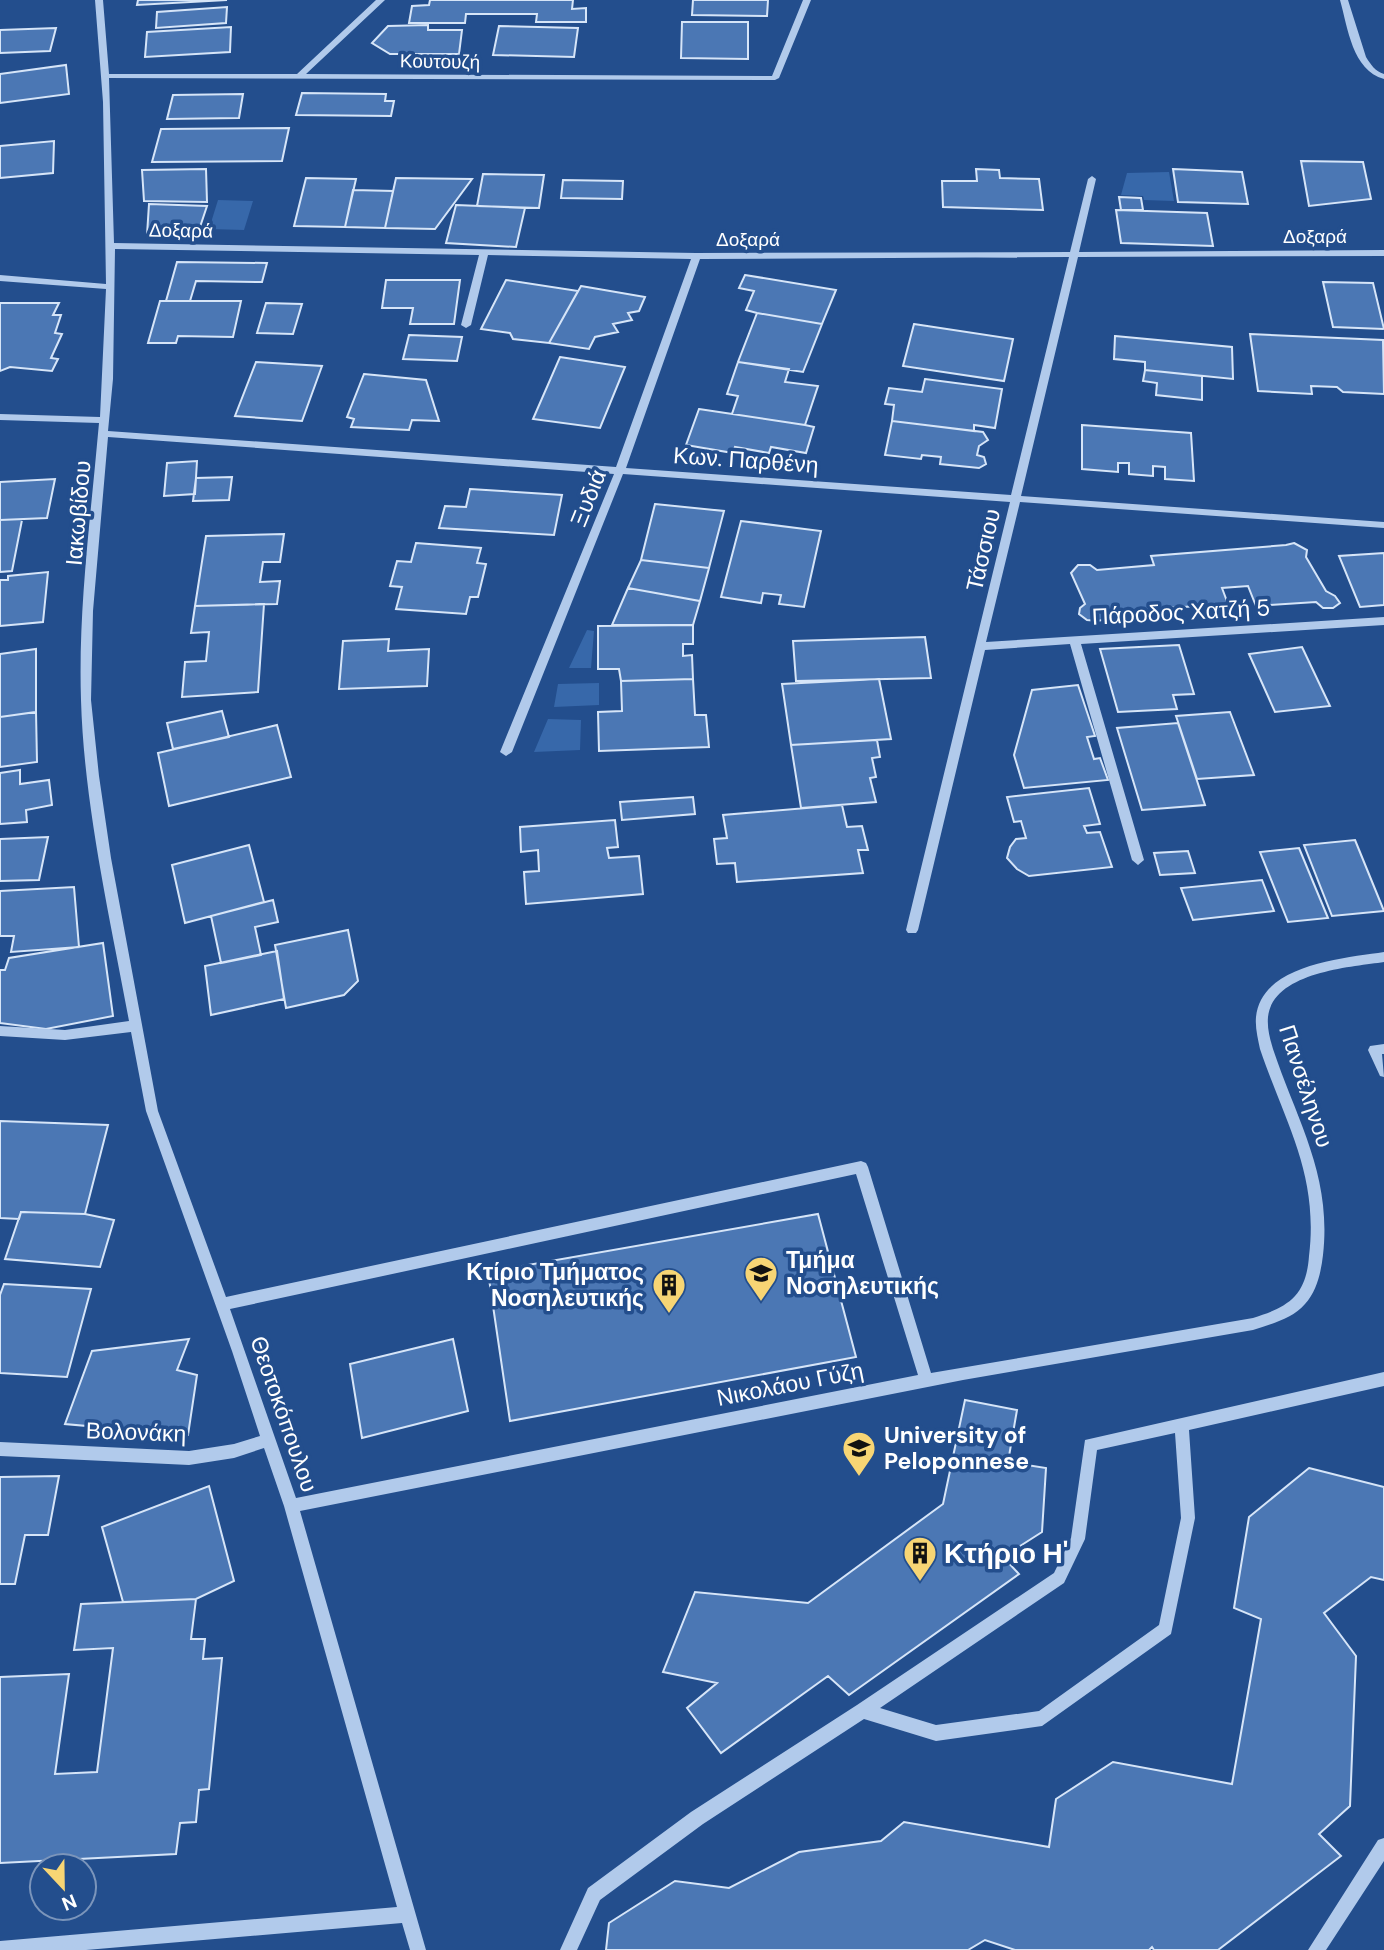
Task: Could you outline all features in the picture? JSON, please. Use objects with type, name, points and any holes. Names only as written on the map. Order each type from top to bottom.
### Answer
[{"type":"street","name":"Ιακωβίδου","points":[[99,0],[105,76],[111,288],[105,420],[88,611],[86,700],[93,776],[134,1026]]},
{"type":"street","points":[[300,75],[381,0]]},
{"type":"street","name":"Κουτουζή","points":[[105,76],[775,78],[807,0]]},
{"type":"street","points":[[1344,0],[1363,60],[1371,72],[1381,77]]},
{"type":"street","name":"Τάσσιου","points":[[912,930],[1092,179]]},
{"type":"street","name":"Δοξαρά","points":[[111,246],[696,256],[1384,253]]},
{"type":"street","points":[[466,325],[484,254]]},
{"type":"street","name":"Ξυδιά","points":[[506,752],[620,470],[696,256]]},
{"type":"street","points":[[0,278],[111,288]]},
{"type":"street","points":[[0,417],[105,420]]},
{"type":"street","name":"Κων. Παρθένη","points":[[104,433],[1384,526]]},
{"type":"street","name":"Πάροδος Χατζή 5","points":[[980,646],[1384,621]]},
{"type":"street","points":[[1074,639],[1138,860]]},
{"type":"street","name":"Πανσέληνου","points":[[1296,1307],[1307,1291],[1315,1268],[1319,1218],[1317,1200],[1302,1140],[1267,1049],[1262,1016],[1268,1002],[1278,990],[1302,974],[1384,957]]},
{"type":"street","points":[[0,1031],[65,1035],[90,1034],[134,1026]]},
{"type":"street","name":"Θεοτοκόπουλου","points":[[134,1026],[152,1111],[291,1506],[418,1950]]},
{"type":"street","points":[[1384,1049],[1374,1050],[1384,1072]]},
{"type":"street","points":[[222,1304],[862,1167],[927,1381]]},
{"type":"street","name":"Νικολάου Γύζη","points":[[291,1506],[927,1381],[1253,1324],[1296,1307]]},
{"type":"street","points":[[568,1950],[594,1894],[697,1818],[863,1711],[1059,1578],[1078,1539],[1090,1445],[1384,1379]]},
{"type":"street","points":[[863,1711],[936,1733],[1042,1718],[1166,1629],[1188,1518],[1182,1426]]},
{"type":"street","name":"Βολονάκη","points":[[0,1449],[189,1458],[234,1451],[269,1440]]},
{"type":"street","points":[[1315,1950],[1383,1849]]},
{"type":"street","points":[[0,1949],[408,1914]]},
{"type":"shaded area","points":[[1169,172],[1174,201],[1144,200],[1143,196],[1121,195],[1127,173]]},
{"type":"shaded area","points":[[218,200],[253,201],[244,230],[209,229]]},
{"type":"shaded area","points":[[587,630],[594,631],[591,668],[569,668]]},
{"type":"shaded area","points":[[599,683],[599,705],[554,707],[558,684]]},
{"type":"shaded area","points":[[548,719],[581,720],[580,750],[534,752]]},
{"type":"building","points":[[138,0],[227,0],[137,5]]},
{"type":"building","points":[[430,0],[573,0],[572,9],[586,8],[586,22],[536,22],[537,14],[466,14],[465,23],[409,23],[412,6],[429,5]]},
{"type":"building","points":[[693,0],[768,0],[767,16],[692,15]]},
{"type":"building","points":[[227,7],[226,23],[156,28],[157,12]]},
{"type":"building","points":[[682,22],[748,22],[748,59],[681,58]]},
{"type":"building","points":[[428,25],[428,30],[462,30],[459,54],[390,54],[372,43],[388,26]]},
{"type":"building","points":[[499,26],[578,28],[574,57],[493,55]]},
{"type":"building","points":[[231,27],[230,52],[145,57],[147,32]]},
{"type":"building","points":[[56,28],[50,51],[0,53],[0,30]]},
{"type":"building","points":[[66,65],[69,94],[0,103],[0,74]]},
{"type":"building","points":[[302,93],[386,94],[385,101],[394,101],[391,116],[296,115]]},
{"type":"building","points":[[243,94],[239,118],[167,119],[173,95]]},
{"type":"building","points":[[289,128],[282,161],[152,162],[161,129]]},
{"type":"building","points":[[54,141],[53,173],[0,178],[0,146]]},
{"type":"building","points":[[1301,161],[1363,162],[1371,199],[1309,206]]},
{"type":"building","points":[[206,169],[207,202],[144,201],[142,170]]},
{"type":"building","points":[[976,169],[999,170],[1000,178],[1039,179],[1043,210],[943,207],[942,181],[977,181]]},
{"type":"building","points":[[1173,169],[1242,172],[1248,204],[1178,202]]},
{"type":"building","points":[[483,174],[544,175],[539,208],[477,206]]},
{"type":"building","points":[[306,178],[356,179],[345,227],[294,226]]},
{"type":"building","points":[[396,178],[472,179],[435,229],[385,228]]},
{"type":"building","points":[[563,180],[623,181],[622,199],[561,198]]},
{"type":"building","points":[[353,190],[393,191],[385,228],[345,227]]},
{"type":"building","points":[[1119,197],[1141,198],[1143,210],[1121,210]]},
{"type":"building","points":[[149,204],[207,206],[196,239],[147,235]]},
{"type":"building","points":[[456,205],[525,208],[516,247],[446,243]]},
{"type":"building","points":[[1116,210],[1207,213],[1213,246],[1121,243]]},
{"type":"building","points":[[177,262],[267,263],[262,282],[196,281],[190,301],[166,301]]},
{"type":"building","points":[[745,275],[836,290],[822,324],[746,310],[754,291],[739,288]]},
{"type":"building","points":[[386,280],[460,280],[454,324],[410,324],[413,308],[382,308]]},
{"type":"building","points":[[506,280],[578,291],[549,343],[513,339],[510,333],[481,329]]},
{"type":"building","points":[[1323,282],[1373,283],[1384,329],[1333,327]]},
{"type":"building","points":[[581,286],[645,297],[639,311],[628,313],[632,320],[613,324],[618,332],[595,337],[589,349],[549,343]]},
{"type":"building","points":[[160,301],[241,301],[233,337],[178,336],[176,343],[148,343]]},
{"type":"building","points":[[0,303],[59,303],[53,315],[61,315],[55,333],[62,334],[51,358],[58,359],[52,371],[10,367],[0,371]]},
{"type":"building","points":[[266,303],[302,304],[293,334],[257,333]]},
{"type":"building","points":[[757,313],[822,324],[803,372],[738,362]]},
{"type":"building","points":[[914,324],[1013,339],[1004,381],[903,366]]},
{"type":"building","points":[[1250,334],[1383,340],[1384,394],[1343,392],[1337,387],[1311,386],[1312,394],[1258,391]]},
{"type":"building","points":[[409,335],[462,337],[457,361],[403,359]]},
{"type":"building","points":[[1115,336],[1232,347],[1233,379],[1145,370],[1145,362],[1114,359]]},
{"type":"building","points":[[560,357],[625,367],[600,428],[533,419]]},
{"type":"building","points":[[256,362],[322,366],[302,421],[235,416]]},
{"type":"building","points":[[738,362],[789,369],[785,382],[818,386],[805,425],[732,414],[738,396],[727,394]]},
{"type":"building","points":[[1145,370],[1202,376],[1202,400],[1156,395],[1157,383],[1143,381]]},
{"type":"building","points":[[364,374],[426,380],[439,421],[412,420],[409,430],[351,427],[354,419],[347,417]]},
{"type":"building","points":[[925,379],[1002,389],[995,428],[974,425],[974,431],[892,421],[894,405],[885,404],[889,388],[922,392]]},
{"type":"building","points":[[699,409],[814,427],[806,453],[771,447],[769,453],[735,447],[733,453],[686,445]]},
{"type":"building","points":[[892,421],[983,432],[988,440],[979,446],[977,455],[984,457],[986,464],[979,468],[940,464],[941,457],[922,455],[921,459],[885,455]]},
{"type":"building","points":[[1082,425],[1191,433],[1194,481],[1165,479],[1165,467],[1153,466],[1153,476],[1129,474],[1129,463],[1118,463],[1118,472],[1082,469]]},
{"type":"building","points":[[197,461],[195,494],[164,496],[167,463]]},
{"type":"building","points":[[232,477],[229,500],[193,501],[196,478]]},
{"type":"building","points":[[55,479],[47,518],[0,520],[0,482]]},
{"type":"building","points":[[470,489],[562,495],[554,535],[439,528],[445,506],[466,507]]},
{"type":"building","points":[[655,504],[724,511],[709,568],[641,560]]},
{"type":"building","points":[[0,520],[22,520],[12,571],[0,572]]},
{"type":"building","points":[[741,521],[821,531],[804,607],[779,604],[781,595],[763,593],[761,603],[721,597]]},
{"type":"building","points":[[284,534],[280,562],[263,562],[260,582],[280,581],[277,604],[195,606],[206,536]]},
{"type":"building","points":[[416,543],[481,548],[477,563],[486,564],[478,597],[470,597],[466,614],[396,609],[402,587],[390,586],[397,561],[411,562]]},
{"type":"building","points":[[1294,543],[1307,550],[1306,557],[1326,591],[1340,603],[1333,608],[1323,608],[1316,602],[1256,606],[1248,586],[1222,588],[1228,604],[1108,612],[1106,619],[1098,621],[1087,620],[1079,614],[1080,608],[1085,604],[1071,573],[1078,565],[1090,565],[1097,570],[1154,565],[1151,556]]},
{"type":"building","points":[[1384,553],[1384,605],[1360,607],[1339,556]]},
{"type":"building","points":[[641,560],[709,568],[700,601],[628,588]]},
{"type":"building","points":[[48,572],[43,622],[0,626],[0,580],[8,580],[8,576]]},
{"type":"building","points":[[628,588],[700,601],[693,625],[612,625]]},
{"type":"building","points":[[264,604],[258,692],[182,697],[185,662],[206,661],[209,632],[191,633],[195,606]]},
{"type":"building","points":[[693,625],[693,644],[683,644],[683,656],[692,655],[693,679],[621,681],[619,669],[598,669],[598,626]]},
{"type":"building","points":[[925,637],[931,678],[796,681],[793,641]]},
{"type":"building","points":[[389,639],[388,651],[429,649],[427,686],[339,689],[343,641]]},
{"type":"building","points":[[1179,645],[1194,694],[1173,695],[1177,709],[1118,712],[1100,649]]},
{"type":"building","points":[[1302,647],[1330,706],[1275,712],[1249,654]]},
{"type":"building","points":[[36,649],[36,712],[0,717],[0,654]]},
{"type":"building","points":[[693,679],[695,715],[706,715],[709,747],[599,751],[598,712],[622,711],[621,681]]},
{"type":"building","points":[[879,679],[891,739],[791,745],[782,684]]},
{"type":"building","points":[[1078,685],[1095,736],[1087,737],[1094,759],[1100,758],[1108,780],[1024,788],[1014,755],[1032,690]]},
{"type":"building","points":[[222,711],[229,737],[173,749],[167,723]]},
{"type":"building","points":[[36,712],[37,762],[0,767],[0,717]]},
{"type":"building","points":[[1230,712],[1254,775],[1197,779],[1176,716]]},
{"type":"building","points":[[1178,723],[1205,805],[1142,810],[1117,728]]},
{"type":"building","points":[[277,725],[291,777],[169,806],[158,753]]},
{"type":"building","points":[[877,740],[880,757],[872,758],[876,777],[870,778],[876,802],[801,808],[791,745]]},
{"type":"building","points":[[20,770],[20,784],[49,780],[52,805],[26,810],[27,822],[0,824],[0,773]]},
{"type":"building","points":[[1089,788],[1100,824],[1084,826],[1087,833],[1100,832],[1112,867],[1029,876],[1017,869],[1007,858],[1010,847],[1016,839],[1026,838],[1021,821],[1014,822],[1007,797]]},
{"type":"building","points":[[693,797],[695,814],[622,820],[620,802]]},
{"type":"building","points":[[842,805],[847,827],[862,826],[868,850],[858,850],[863,873],[737,882],[735,863],[717,864],[714,839],[727,838],[723,815]]},
{"type":"building","points":[[615,820],[618,847],[607,848],[609,858],[639,856],[643,894],[526,904],[524,872],[539,871],[538,850],[521,852],[520,827]]},
{"type":"building","points":[[48,837],[39,880],[0,881],[0,839]]},
{"type":"building","points":[[1355,840],[1384,911],[1332,916],[1304,845]]},
{"type":"building","points":[[249,845],[264,902],[185,923],[172,865]]},
{"type":"building","points":[[1299,848],[1328,918],[1288,922],[1260,852]]},
{"type":"building","points":[[1188,851],[1195,873],[1160,875],[1154,853]]},
{"type":"building","points":[[1262,880],[1274,911],[1193,920],[1181,888]]},
{"type":"building","points":[[74,887],[79,947],[11,952],[14,936],[0,936],[0,891]]},
{"type":"building","points":[[273,900],[278,922],[255,927],[261,955],[221,963],[211,916]]},
{"type":"building","points":[[348,930],[358,981],[344,995],[286,1008],[275,945]]},
{"type":"building","points":[[103,943],[113,1016],[46,1029],[0,1023],[0,970],[5,970],[9,958]]},
{"type":"building","points":[[277,951],[284,999],[211,1015],[205,966]]},
{"type":"building","points":[[0,1121],[108,1125],[85,1214],[21,1212],[19,1219],[0,1218]]},
{"type":"building","points":[[21,1212],[85,1214],[114,1220],[100,1267],[5,1259]]},
{"type":"building","name":"Κτίριο Τμήματος Νοσηλευτικής","points":[[818,1214],[856,1357],[510,1421],[488,1272]]},
{"type":"building","points":[[4,1284],[91,1289],[67,1377],[0,1373],[0,1295]]},
{"type":"building","points":[[189,1339],[177,1370],[197,1375],[188,1435],[65,1424],[92,1351]]},
{"type":"building","points":[[453,1339],[468,1411],[362,1438],[350,1364]]},
{"type":"building","name":"Κτήριο Η'","points":[[965,1400],[1017,1410],[1008,1462],[1046,1468],[1042,1532],[1003,1557],[1019,1574],[849,1695],[828,1676],[721,1753],[687,1708],[717,1683],[663,1672],[695,1592],[808,1603],[943,1504]]},
{"type":"building","points":[[1309,1468],[1384,1487],[1384,1580],[1371,1577],[1324,1613],[1356,1656],[1350,1806],[1319,1834],[1341,1856],[1218,1950],[1154,1950],[1152,1947],[1149,1950],[1015,1950],[985,1940],[968,1950],[606,1950],[609,1923],[675,1881],[729,1888],[799,1852],[881,1841],[904,1822],[1049,1847],[1056,1799],[1113,1762],[1232,1784],[1261,1619],[1234,1608],[1249,1517]]},
{"type":"building","points":[[59,1476],[48,1535],[25,1535],[15,1584],[0,1584],[0,1477]]},
{"type":"building","points":[[209,1486],[234,1581],[196,1599],[123,1602],[102,1527]]},
{"type":"building","points":[[196,1599],[191,1639],[205,1639],[203,1659],[222,1658],[209,1789],[199,1790],[196,1822],[180,1823],[176,1854],[98,1858],[98,1852],[28,1852],[28,1862],[0,1863],[0,1677],[69,1674],[55,1774],[97,1772],[113,1648],[74,1650],[81,1604]]},
{"type":"place","name":"Τμήμα Νοσηλευτικής","points":[[761,1303]]},
{"type":"place","name":"Κτίριο Τμήματος Νοσηλευτικής","points":[[669,1315]]},
{"type":"place","name":"University of Peloponnese","points":[[859,1478]]},
{"type":"place","name":"Κτήριο Η'","points":[[920,1583]]}]
